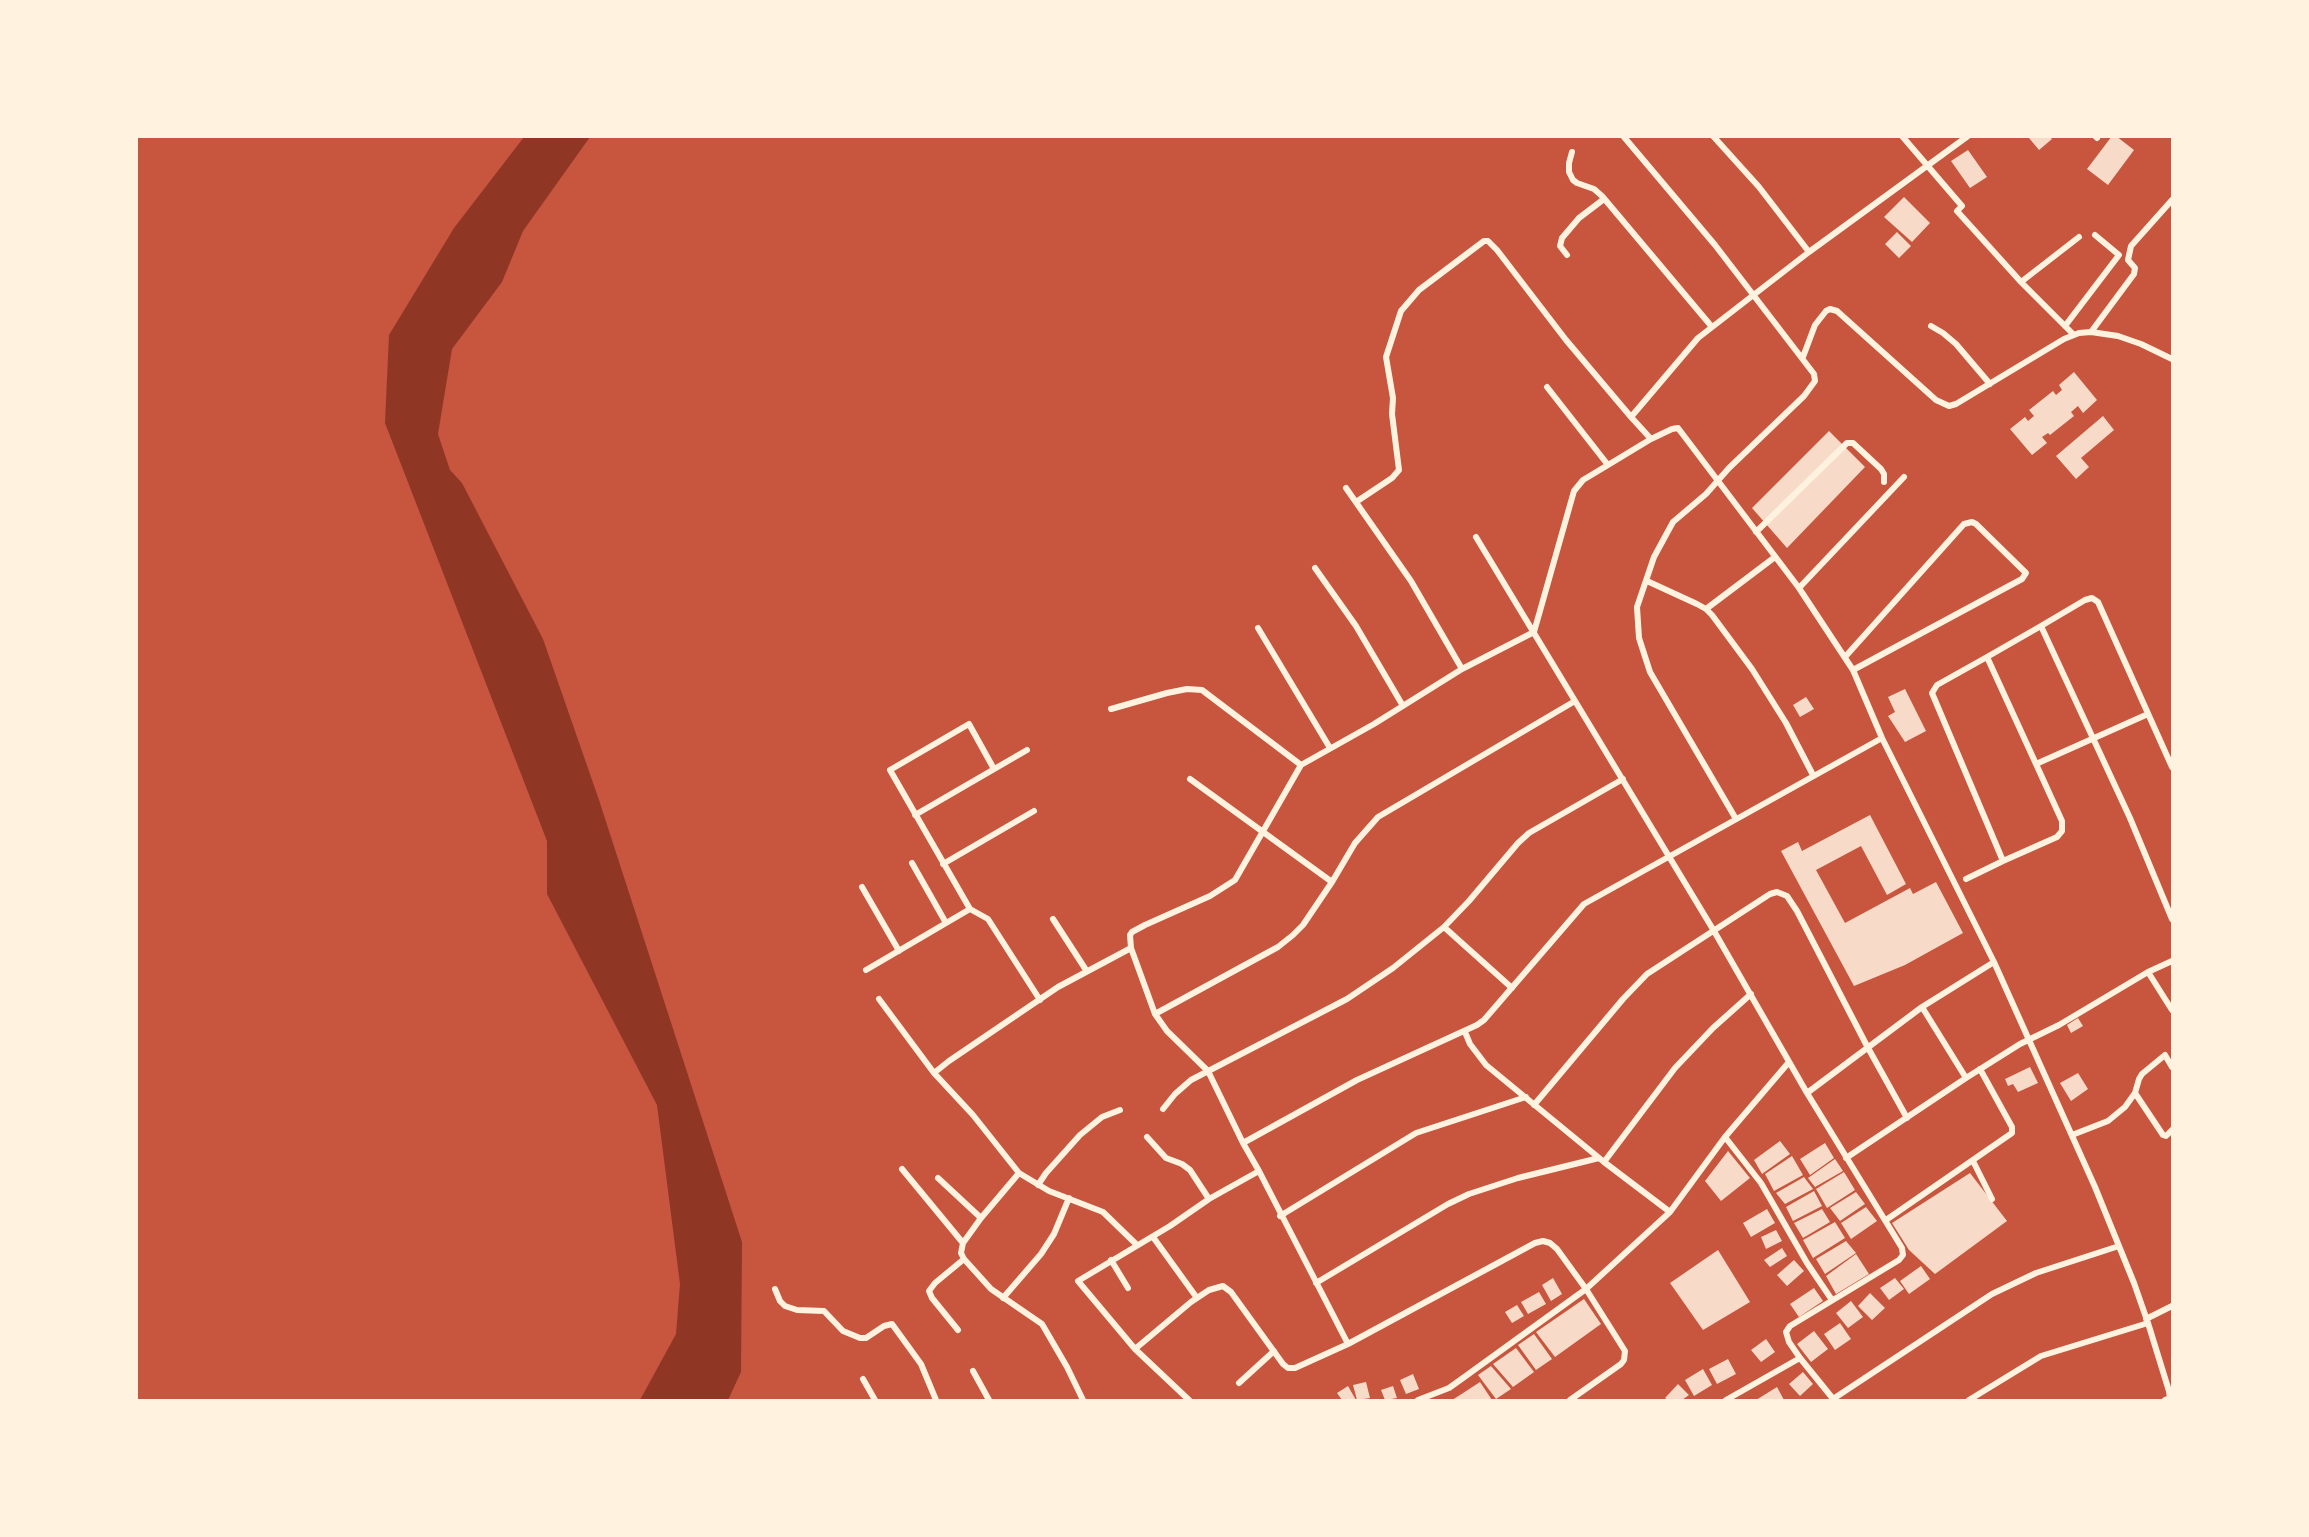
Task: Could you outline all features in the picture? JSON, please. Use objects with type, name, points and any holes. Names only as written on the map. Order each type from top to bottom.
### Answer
[{"type":"street","points":[[1713,136],[1759,187],[1810,252]]},
{"type":"street","points":[[1902,136],[1962,206],[1957,211],[2021,282],[2074,335]]},
{"type":"street","points":[[1631,417],[1698,338],[1968,136]]},
{"type":"street","points":[[1624,137],[1754,295],[1814,374],[1812,388],[1706,494],[1673,522],[1654,557],[1637,607],[1639,638],[1650,672],[1736,819]]},
{"type":"street","points":[[1572,152],[1569,172],[1573,180],[1594,189],[1604,199],[1712,327]]},
{"type":"street","points":[[1567,256],[1560,246],[1562,238],[1579,218],[1604,199]]},
{"type":"street","points":[[2091,332],[2134,274],[2135,268],[2128,260],[2131,246],[2172,200]]},
{"type":"street","points":[[2065,326],[2119,255],[2095,235]]},
{"type":"street","points":[[2021,282],[2079,237]]},
{"type":"street","points":[[1356,502],[1392,478],[1399,470],[1392,414],[1393,398],[1386,357],[1401,311],[1419,290],[1484,241],[1488,241],[1497,250],[1566,340],[1651,439]]},
{"type":"street","points":[[1803,357],[1811,334],[1823,314],[1830,309],[1837,311],[1936,400],[1949,406],[2074,335],[2091,332],[2118,336],[2172,359]]},
{"type":"street","points":[[1931,326],[1956,344],[1990,384]]},
{"type":"street","points":[[1547,387],[1608,465]]},
{"type":"street","points":[[1348,1345],[1242,1143],[1208,1071],[1167,1031],[1155,1014],[1130,944],[1132,932],[1210,896],[1235,880],[1301,765],[1403,706],[1462,668],[1534,632],[1574,491],[1583,480],[1651,439],[1678,428],[1799,588],[1853,670],[1882,738],[2030,1039],[2113,1231],[2147,1321],[2169,1391],[2170,1398],[2165,1401]]},
{"type":"street","points":[[1756,532],[1847,443],[1853,443],[1881,469],[1884,482]]},
{"type":"street","points":[[1799,588],[1904,477]]},
{"type":"street","points":[[1346,488],[1411,581],[1462,668]]},
{"type":"street","points":[[1845,657],[1964,524],[1976,524],[2026,573],[2022,579],[1853,670]]},
{"type":"street","points":[[1476,537],[1902,1248],[1903,1255],[1899,1260],[1790,1326],[1786,1332],[1800,1358],[1833,1400],[1918,1341],[2002,1288],[2036,1273],[2119,1246]]},
{"type":"street","points":[[1706,608],[1775,558]]},
{"type":"street","points":[[1315,568],[1356,626],[1403,706]]},
{"type":"street","points":[[1647,582],[1706,608],[1752,669],[1786,723],[1813,775]]},
{"type":"street","points":[[2003,861],[1932,693],[1937,685],[2085,600],[2092,598],[2098,602],[2172,767]]},
{"type":"street","points":[[2041,626],[2130,818],[2172,919]]},
{"type":"street","points":[[1258,628],[1331,748]]},
{"type":"street","points":[[1966,879],[2057,837],[2062,831],[2062,821],[1987,657]]},
{"type":"street","points":[[1111,709],[1167,693],[1187,689],[1202,690],[1301,765]]},
{"type":"street","points":[[1155,1014],[1278,947],[1303,925],[1355,843],[1378,817],[1576,701]]},
{"type":"street","points":[[2036,764],[2148,714]]},
{"type":"street","points":[[995,769],[969,724],[890,770],[970,909],[988,919],[1040,1000]]},
{"type":"street","points":[[1242,1143],[1357,1080],[1465,1032],[1484,1020],[1584,904],[1882,738]]},
{"type":"street","points":[[915,815],[1027,750]]},
{"type":"street","points":[[1190,779],[1332,882]]},
{"type":"street","points":[[1163,1109],[1191,1080],[1348,999],[1393,968],[1444,927],[1518,842],[1623,779]]},
{"type":"street","points":[[943,864],[1034,811]]},
{"type":"street","points":[[912,863],[946,923]]},
{"type":"street","points":[[862,887],[899,951]]},
{"type":"street","points":[[1534,1105],[1642,979],[1770,894],[1782,893],[1787,896],[1907,1118]]},
{"type":"street","points":[[866,970],[970,909]]},
{"type":"street","points":[[1053,919],[1086,970]]},
{"type":"street","points":[[1444,927],[1512,988]]},
{"type":"street","points":[[934,1073],[1040,1000],[1130,944]]},
{"type":"street","points":[[1846,1158],[1980,1069],[2148,972],[2172,961]]},
{"type":"street","points":[[1807,1093],[1922,1007],[1994,962]]},
{"type":"street","points":[[2148,972],[2172,1010]]},
{"type":"street","points":[[1316,1283],[1469,1194],[1518,1178],[1601,1160],[1675,1068],[1713,1028],[1751,994]]},
{"type":"street","points":[[879,999],[934,1073],[1019,1173],[1038,1185],[1103,1212],[1137,1245]]},
{"type":"street","points":[[1922,1007],[1966,1078]]},
{"type":"street","points":[[1465,1032],[1470,1044],[1486,1065],[1601,1160],[1670,1212]]},
{"type":"street","points":[[2072,1135],[2108,1121],[2125,1107],[2135,1093],[2138,1079],[2165,1055],[2172,1067]]},
{"type":"street","points":[[1418,1401],[1463,1378],[1586,1289],[1670,1212],[1725,1137],[1789,1062]]},
{"type":"street","points":[[1886,1220],[2010,1136],[2013,1130],[1980,1069]]},
{"type":"street","points":[[2135,1093],[2162,1135],[2165,1136],[2172,1130]]},
{"type":"street","points":[[1280,1216],[1416,1133],[1526,1097]]},
{"type":"street","points":[[1038,1185],[1080,1135],[1102,1118],[1119,1110]]},
{"type":"street","points":[[1147,1137],[1166,1158],[1190,1170],[1209,1199]]},
{"type":"street","points":[[1725,1137],[1761,1183],[1832,1300]]},
{"type":"street","points":[[1973,1161],[1992,1199]]},
{"type":"street","points":[[902,1170],[963,1243]]},
{"type":"street","points":[[1189,1401],[1135,1349],[1078,1281],[1259,1171]]},
{"type":"street","points":[[1019,1173],[981,1218],[963,1243],[961,1253],[991,1289],[1035,1318],[1046,1329],[1083,1401]]},
{"type":"street","points":[[938,1178],[981,1218]]},
{"type":"street","points":[[1003,1298],[1041,1254],[1054,1234],[1069,1198]]},
{"type":"street","points":[[1153,1237],[1197,1298]]},
{"type":"street","points":[[1135,1349],[1197,1298],[1223,1286],[1288,1368],[1295,1368],[1348,1345],[1543,1241],[1557,1249],[1586,1289],[1623,1346],[1625,1356],[1621,1364],[1570,1401]]},
{"type":"street","points":[[958,1330],[929,1291],[964,1259]]},
{"type":"street","points":[[1111,1260],[1128,1288]]},
{"type":"street","points":[[775,1289],[785,1306],[797,1310],[824,1311],[843,1331],[860,1338],[866,1338],[888,1324],[896,1328],[920,1364],[936,1401]]},
{"type":"street","points":[[1969,1401],[2040,1356],[2147,1321],[2172,1306]]},
{"type":"street","points":[[1239,1383],[1274,1352]]},
{"type":"street","points":[[1726,1401],[1800,1358]]},
{"type":"street","points":[[973,1371],[989,1401]]},
{"type":"street","points":[[863,1379],[876,1401]]},
{"type":"shaded area","points":[[524,137],[590,137],[523,231],[502,282],[452,349],[438,434],[450,470],[462,483],[543,639],[599,800],[742,1242],[741,1372],[728,1400],[640,1400],[676,1334],[680,1284],[657,1105],[547,894],[547,841],[385,423],[389,335],[454,228]]},
{"type":"building","points":[[2049,136],[2052,139],[2039,150],[2029,138]]},
{"type":"building","points":[[2112,136],[2116,136],[2134,150],[2108,185],[2087,169]]},
{"type":"building","points":[[1968,150],[1987,177],[1970,188],[1951,161]]},
{"type":"building","points":[[1904,197],[1930,223],[1912,242],[1884,217]]},
{"type":"building","points":[[1897,232],[1911,246],[1899,258],[1885,244]]},
{"type":"building","points":[[2074,372],[2097,400],[2083,413],[2078,406],[2071,412],[2074,416],[2050,435],[2048,433],[2042,437],[2047,443],[2032,455],[2010,429],[2025,417],[2028,421],[2034,416],[2029,410],[2053,391],[2056,395],[2062,390],[2059,385]]},
{"type":"building","points":[[2103,416],[2114,430],[2081,458],[2089,467],[2076,479],[2056,456]]},
{"type":"building","points":[[1829,431],[1865,467],[1787,548],[1752,508]]},
{"type":"building","points":[[1905,689],[1926,731],[1905,742],[1888,716],[1895,712],[1888,697]]},
{"type":"building","points":[[1806,697],[1814,709],[1800,717],[1793,705]]},
{"type":"building","points":[[1870,815],[1906,884],[1887,895],[1861,846],[1816,870],[1845,923],[1910,888],[1913,894],[1936,882],[1963,933],[1905,965],[1854,986],[1781,851],[1798,842],[1802,851]]},
{"type":"building","points":[[2078,1018],[2083,1026],[2071,1033],[2067,1025]]},
{"type":"building","points":[[2030,1067],[2038,1083],[2018,1092],[2013,1084],[2008,1086],[2005,1079]]},
{"type":"building","points":[[2078,1073],[2088,1089],[2071,1101],[2060,1083]]},
{"type":"building","points":[[1780,1141],[1790,1154],[1762,1174],[1754,1160]]},
{"type":"building","points":[[1825,1143],[1834,1158],[1810,1175],[1800,1159]]},
{"type":"building","points":[[1728,1151],[1750,1178],[1721,1201],[1705,1181]]},
{"type":"building","points":[[1792,1156],[1803,1175],[1774,1191],[1765,1174]]},
{"type":"building","points":[[1835,1159],[1843,1171],[1815,1187],[1808,1178]]},
{"type":"building","points":[[1844,1172],[1855,1190],[1827,1208],[1816,1189]]},
{"type":"building","points":[[1970,1173],[2007,1221],[1935,1274],[1909,1250],[1892,1223]]},
{"type":"building","points":[[1804,1177],[1813,1189],[1785,1204],[1776,1193]]},
{"type":"building","points":[[1814,1191],[1822,1206],[1793,1221],[1786,1207]]},
{"type":"building","points":[[1856,1192],[1865,1204],[1840,1221],[1830,1208]]},
{"type":"building","points":[[1866,1207],[1877,1221],[1851,1239],[1841,1223]]},
{"type":"building","points":[[1767,1209],[1775,1223],[1751,1237],[1743,1223]]},
{"type":"building","points":[[1822,1209],[1830,1222],[1803,1238],[1794,1223]]},
{"type":"building","points":[[1835,1222],[1845,1238],[1813,1258],[1803,1240]]},
{"type":"building","points":[[1776,1230],[1782,1241],[1766,1249],[1761,1237]]},
{"type":"building","points":[[1846,1241],[1856,1253],[1825,1274],[1816,1259]]},
{"type":"building","points":[[1782,1248],[1787,1256],[1770,1267],[1764,1260]]},
{"type":"building","points":[[1718,1250],[1750,1302],[1703,1330],[1670,1283]]},
{"type":"building","points":[[1856,1254],[1869,1274],[1836,1294],[1826,1276]]},
{"type":"building","points":[[1794,1260],[1804,1271],[1787,1286],[1777,1275]]},
{"type":"building","points":[[1921,1266],[1930,1279],[1909,1294],[1900,1281]]},
{"type":"building","points":[[1553,1278],[1562,1294],[1551,1301],[1542,1285]]},
{"type":"building","points":[[1895,1278],[1904,1289],[1889,1300],[1880,1288]]},
{"type":"building","points":[[1814,1288],[1823,1301],[1799,1317],[1790,1304]]},
{"type":"building","points":[[1539,1292],[1546,1304],[1528,1314],[1521,1302]]},
{"type":"building","points":[[1870,1293],[1885,1308],[1872,1320],[1858,1306]]},
{"type":"building","points":[[1584,1299],[1601,1324],[1555,1357],[1536,1332]]},
{"type":"building","points":[[1851,1301],[1863,1317],[1848,1328],[1836,1313]]},
{"type":"building","points":[[1517,1305],[1524,1316],[1512,1323],[1505,1312]]},
{"type":"building","points":[[1840,1323],[1851,1339],[1835,1350],[1824,1334]]},
{"type":"building","points":[[1814,1331],[1828,1349],[1811,1362],[1797,1344]]},
{"type":"building","points":[[1534,1334],[1552,1359],[1536,1370],[1518,1345]]},
{"type":"building","points":[[1766,1339],[1775,1352],[1761,1362],[1751,1350]]},
{"type":"building","points":[[1516,1348],[1534,1372],[1513,1387],[1493,1364]]},
{"type":"building","points":[[1728,1359],[1736,1374],[1717,1384],[1709,1369]]},
{"type":"building","points":[[1491,1366],[1511,1389],[1496,1399],[1478,1375]]},
{"type":"building","points":[[1703,1369],[1712,1385],[1694,1396],[1685,1380]]},
{"type":"building","points":[[1803,1372],[1813,1384],[1800,1396],[1789,1384]]},
{"type":"building","points":[[1413,1374],[1419,1389],[1406,1394],[1400,1380]]},
{"type":"building","points":[[1366,1382],[1370,1398],[1357,1400],[1353,1385]]},
{"type":"building","points":[[1480,1382],[1492,1400],[1452,1400],[1460,1395]]},
{"type":"building","points":[[1678,1384],[1689,1395],[1682,1400],[1665,1398]]},
{"type":"building","points":[[1348,1386],[1356,1400],[1342,1400],[1337,1393]]},
{"type":"building","points":[[1393,1386],[1397,1398],[1385,1400],[1381,1390]]},
{"type":"building","points":[[1777,1387],[1784,1400],[1756,1400]]}]
